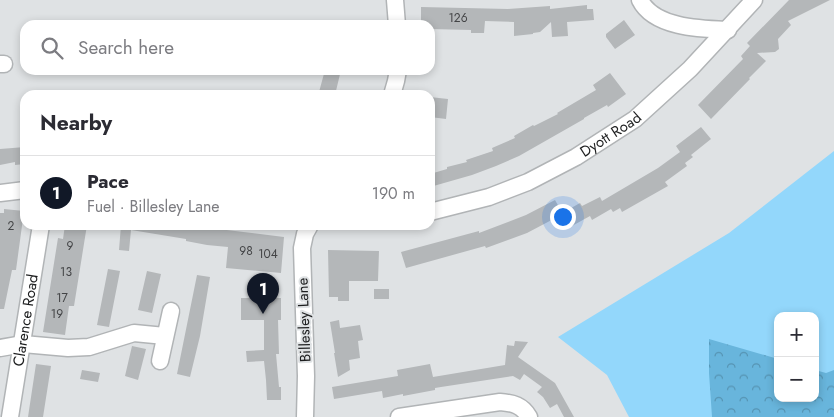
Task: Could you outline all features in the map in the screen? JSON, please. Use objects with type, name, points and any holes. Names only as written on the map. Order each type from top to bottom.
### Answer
[{"type":"street","points":[[395,0],[397,20]]},
{"type":"street","points":[[640,0],[642,6],[655,16],[673,23],[706,29],[728,30]]},
{"type":"street","name":"Dyott Road","points":[[435,211],[489,197],[528,182],[576,157],[635,119],[690,69],[754,0]]},
{"type":"street","points":[[393,90],[397,75]]},
{"type":"street","points":[[0,193],[20,191]]},
{"type":"street","name":"Clarence Road","points":[[10,417],[40,230]]},
{"type":"street","name":"Billesley Lane","points":[[305,417],[306,376],[302,248],[307,230]]},
{"type":"street","points":[[160,361],[171,311]]},
{"type":"street","points":[[0,348],[23,344],[68,348],[89,347],[134,333],[165,336]]},
{"type":"street","points":[[399,417],[500,402],[519,405],[529,417]]},
{"type":"shaded area","points":[[834,151],[834,417],[629,417],[607,375],[558,337],[729,233]]},
{"type":"green space","points":[[709,339],[774,358],[774,402],[819,402],[819,371],[826,373],[834,370],[834,417],[712,417]]},
{"type":"building","points":[[789,0],[830,0],[788,21],[791,25],[778,39],[779,49],[775,52],[757,53],[766,61],[711,119],[698,105],[743,59],[741,56],[750,46],[747,43]]},
{"type":"building","points":[[587,5],[587,9],[593,9],[594,20],[567,22],[568,36],[552,37],[551,22],[540,32],[514,36],[514,22],[485,21],[484,33],[471,33],[471,30],[435,29],[435,20],[421,20],[421,7],[508,9],[550,6],[550,9]]},
{"type":"building","points":[[624,20],[635,35],[615,49],[606,37],[606,34]]},
{"type":"building","points":[[610,73],[626,94],[608,107],[607,105],[519,156],[472,175],[435,186],[435,173],[493,151],[492,148],[515,138],[514,136],[558,114],[596,90],[593,85]]},
{"type":"building","points":[[324,75],[340,75],[336,90],[320,90]]},
{"type":"building","points":[[435,98],[448,99],[446,119],[435,118]]},
{"type":"building","points":[[701,127],[711,139],[691,155],[693,157],[685,163],[687,166],[665,182],[668,186],[622,212],[620,208],[613,212],[611,209],[592,220],[590,216],[572,226],[564,212],[580,203],[582,206],[600,197],[602,201],[658,168],[680,152],[676,146]]},
{"type":"building","points":[[20,147],[20,164],[15,165],[15,162],[0,165],[0,149]]},
{"type":"building","points":[[555,200],[563,214],[527,233],[486,248],[485,246],[406,268],[401,252],[479,231],[479,233],[526,215]]},
{"type":"building","points":[[4,209],[20,211],[21,230],[16,270],[12,270],[4,309],[0,309],[0,213],[4,213]]},
{"type":"building","points":[[64,230],[86,230],[74,306],[69,306],[65,335],[43,332],[58,238],[63,239]]},
{"type":"building","points":[[121,230],[131,230],[129,251],[119,250]]},
{"type":"building","points":[[131,230],[226,230],[284,237],[281,273],[226,268],[228,247],[186,241],[186,239]]},
{"type":"building","points":[[328,250],[379,251],[378,281],[349,281],[349,301],[338,301],[338,297],[329,297]]},
{"type":"building","points":[[108,269],[120,271],[109,327],[97,325]]},
{"type":"building","points":[[147,271],[161,274],[152,313],[138,310]]},
{"type":"building","points":[[197,275],[210,277],[200,336],[190,377],[177,374]]},
{"type":"building","points":[[374,289],[389,289],[389,299],[374,299]]},
{"type":"building","points":[[241,298],[281,298],[281,320],[278,320],[279,354],[276,354],[281,400],[267,400],[264,361],[247,362],[246,351],[264,350],[264,320],[241,320]]},
{"type":"building","points":[[339,320],[340,328],[360,325],[363,340],[358,341],[360,358],[349,360],[350,370],[338,377],[330,322]]},
{"type":"building","points":[[515,341],[528,342],[518,357],[555,383],[574,417],[564,417],[557,404],[550,408],[543,397],[537,392],[542,387],[524,374],[520,380],[513,376],[435,388],[435,390],[403,396],[403,394],[383,398],[382,391],[334,399],[332,387],[398,376],[397,370],[430,364],[433,377],[505,365],[507,345],[514,346]]},
{"type":"building","points":[[132,346],[146,349],[138,380],[125,376]]},
{"type":"building","points":[[36,364],[51,366],[43,417],[28,417]]},
{"type":"building","points":[[82,370],[100,373],[98,382],[80,379]]},
{"type":"place","name":"Pace","points":[[263,314]]}]
